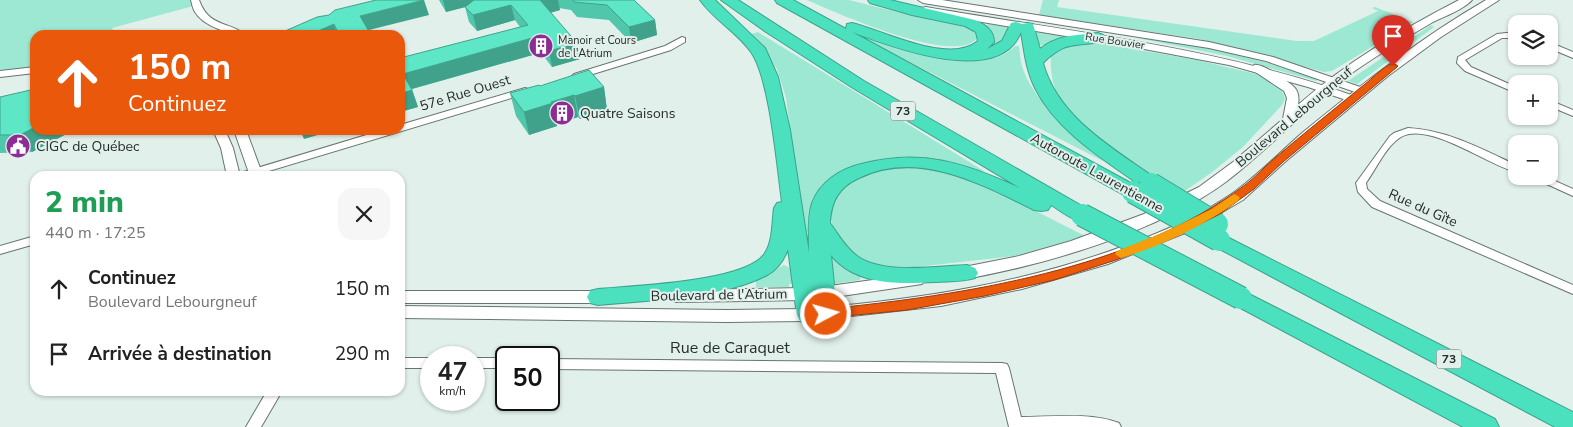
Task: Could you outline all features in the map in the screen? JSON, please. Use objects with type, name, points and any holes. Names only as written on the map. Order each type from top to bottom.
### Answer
[{"type":"highway","points":[[707,0],[759,51],[770,77],[781,130],[786,178],[816,304]]},
{"type":"highway","name":"73","points":[[728,0],[799,48],[1078,218],[1234,294],[1486,427]]},
{"type":"highway","points":[[874,0],[912,11],[970,23],[981,29],[986,36],[986,42],[980,47],[946,54]]},
{"type":"highway","points":[[787,3],[881,37],[946,54],[975,56],[1003,48],[1023,21]]},
{"type":"highway","name":"Autoroute Laurentienne","points":[[787,3],[1133,192],[1225,237],[1324,293],[1573,424]]},
{"type":"highway","points":[[1023,21],[1034,62],[1044,89],[1059,108],[1082,132],[1225,237]]},
{"type":"highway","points":[[1034,62],[1054,44],[1066,40],[1098,38]]},
{"type":"highway","points":[[816,304],[822,204],[832,186],[849,174],[873,165],[900,161],[937,163],[977,175],[1078,218]]},
{"type":"highway","points":[[598,297],[730,281],[756,274],[772,261],[781,238],[786,178]]},
{"type":"highway","points":[[820,224],[839,252],[855,266],[868,271],[884,274],[967,273]]},
{"type":"main road","name":"Boulevard Lebourgneuf","points":[[1148,218],[1203,190],[1230,170],[1330,84],[1403,35],[1466,0]]},
{"type":"main road","name":"Boulevard Lebourgneuf","points":[[1112,257],[1166,236],[1216,211],[1250,187],[1279,160],[1409,54],[1467,15],[1494,0]]},
{"type":"main road","points":[[1258,68],[1288,89],[1293,98],[1289,118]]},
{"type":"main road","name":"Boulevard de l'Atrium","points":[[816,304],[1034,258],[1077,245],[1148,218]]},
{"type":"main road","name":"Boulevard de l'Atrium","points":[[816,304],[907,305],[985,292],[1050,277],[1112,257]]},
{"type":"street","points":[[195,0],[199,12],[219,26],[229,30]]},
{"type":"street","name":"Rue Bouvier","points":[[874,0],[1209,44],[1269,59],[1358,95]]},
{"type":"street","name":"Rue Bouvier","points":[[923,0],[1098,38],[1202,55],[1330,84]]},
{"type":"street","points":[[1508,36],[1500,36],[1461,59],[1461,63],[1468,69],[1508,86]]},
{"type":"street","points":[[569,78],[668,48],[682,40]]},
{"type":"street","points":[[1558,49],[1573,55]]},
{"type":"street","points":[[0,74],[30,71]]},
{"type":"street","points":[[0,82],[30,79]]},
{"type":"street","name":"57e Rue Ouest","points":[[405,127],[533,89]]},
{"type":"street","points":[[1558,107],[1573,113]]},
{"type":"street","name":"Rue du Gîte","points":[[1508,165],[1437,134],[1411,130],[1396,136],[1361,183],[1362,190],[1376,204],[1573,290]]},
{"type":"street","points":[[221,135],[227,148],[233,171]]},
{"type":"street","points":[[242,135],[255,171]]},
{"type":"street","points":[[265,171],[378,135]]},
{"type":"street","points":[[1555,185],[1573,193]]},
{"type":"street","points":[[0,250],[30,241]]},
{"type":"street","name":"Boulevard de l'Atrium","points":[[405,297],[598,297],[816,304]]},
{"type":"street","name":"Boulevard de l'Atrium","points":[[405,312],[727,316],[816,304]]},
{"type":"street","points":[[405,363],[420,363]]},
{"type":"street","name":"Rue de Caraquet","points":[[560,364],[1002,368],[1016,425]]},
{"type":"street","points":[[253,427],[272,396]]},
{"type":"street","points":[[1016,425],[1083,423],[1114,427]]},
{"type":"green space","points":[[0,0],[195,0],[197,5],[112,28],[113,30],[30,30],[30,71],[0,74]]},
{"type":"green space","points":[[807,0],[849,0],[905,14],[967,26],[977,34],[977,38],[965,45],[946,46],[922,42],[867,25]]},
{"type":"green space","points":[[1043,0],[1059,0],[1057,7],[1297,41],[1314,41],[1378,11],[1372,8],[1375,7],[1413,22],[1332,71],[1324,72],[1199,39],[1039,15]]},
{"type":"green space","points":[[989,24],[1009,27],[1006,39],[993,46],[985,26]]},
{"type":"green space","points":[[1431,25],[1434,27],[1357,84],[1348,81]]},
{"type":"green space","points":[[758,32],[984,171],[980,174],[939,161],[913,157],[886,158],[860,164],[852,168],[845,176],[812,232],[804,232],[786,98],[777,69],[751,34]]},
{"type":"green space","points":[[1036,33],[1062,35],[1063,38],[1050,44],[1040,45],[1037,44]]},
{"type":"green space","points":[[862,35],[919,53],[962,61],[983,60],[1001,56],[1015,46],[1019,46],[1020,59],[1028,80],[1045,105],[1081,140],[1105,159],[1103,161],[861,37]]},
{"type":"green space","points":[[1137,38],[1193,44],[1261,61],[1318,79],[1316,81],[1227,56]]},
{"type":"green space","points":[[1086,41],[1197,60],[1260,75],[1281,88],[1285,99],[1282,105],[1243,147],[1211,173],[1179,195],[1116,153],[1085,128],[1062,102],[1052,79],[1051,54],[1056,49]]},
{"type":"green space","points":[[911,164],[967,176],[1085,236],[1014,256],[890,270],[866,263],[849,254],[840,243],[833,227],[832,210],[837,194],[849,181],[865,173]]},
{"type":"green space","points":[[836,257],[861,275],[860,280],[833,284],[828,259]]},
{"type":"green space","points":[[784,265],[790,268],[794,283],[789,284],[789,287],[756,287],[756,281]]},
{"type":"building","points":[[376,0],[424,0],[360,16],[368,30],[337,30],[334,24],[320,30],[287,30],[317,17],[329,15],[335,10]]},
{"type":"building","points":[[474,0],[540,0],[577,43],[549,51],[539,39],[532,38],[405,73],[405,57],[528,25],[511,5],[473,15],[465,7]]},
{"type":"building","points":[[573,0],[634,0],[655,20],[629,27],[607,5],[574,2]]},
{"type":"building","points":[[589,70],[604,87],[524,112],[510,93],[540,86]]},
{"type":"building","points":[[405,78],[412,90],[405,92]]},
{"type":"building","points":[[30,90],[30,130],[20,135],[0,135],[0,97]]},
{"type":"slow traffic","points":[[1121,254],[1166,236],[1216,211],[1234,198]]},
{"type":"place","name":"Manoir et Cours de l'Atrium","points":[[541,46]]},
{"type":"place","name":"Quatre Saisons","points":[[562,113]]},
{"type":"place","name":"CIGC de Québec","points":[[18,146]]},
{"type":"route","points":[[826,314],[907,305],[985,292],[1050,277],[1112,257],[1166,236],[1216,211],[1250,187],[1279,160],[1393,66]]}]
